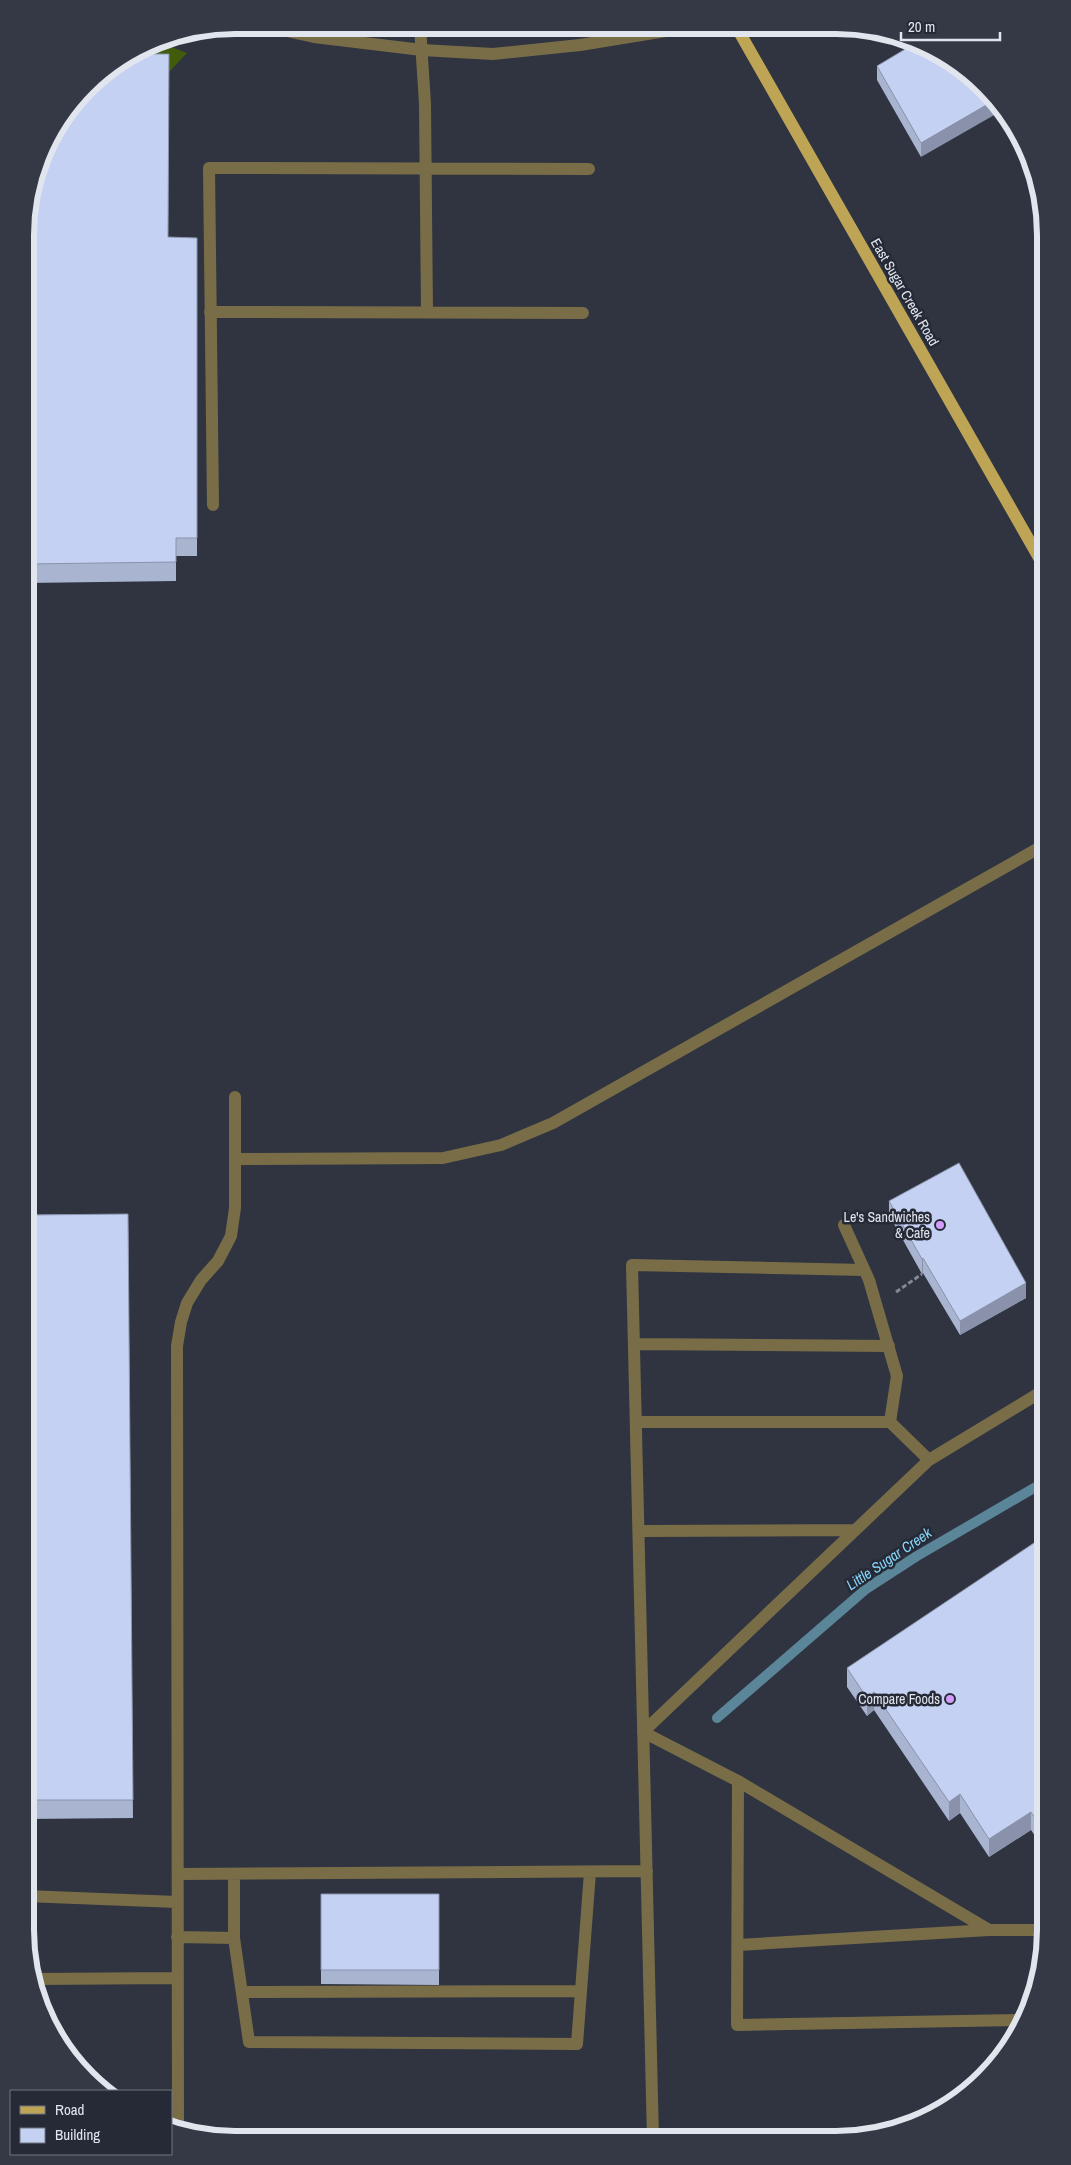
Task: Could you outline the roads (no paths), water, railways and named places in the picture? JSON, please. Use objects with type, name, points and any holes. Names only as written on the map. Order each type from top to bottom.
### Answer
[{"type":"main road","name":"East Sugar Creek Road","points":[[740,34],[1037,554]]},
{"type":"street","points":[[300,34],[422,50],[493,54],[580,45],[647,34]]},
{"type":"street","points":[[421,34],[427,312]]},
{"type":"street","points":[[213,505],[209,168],[589,169]]},
{"type":"street","points":[[210,312],[583,313]]},
{"type":"street","points":[[235,1159],[443,1158],[501,1145],[553,1123],[1037,849]]},
{"type":"street","points":[[178,2123],[177,1346],[181,1322],[187,1304],[201,1280],[218,1261],[231,1236],[235,1208],[235,1097]]},
{"type":"street","points":[[844,1225],[864,1270],[897,1376],[890,1422]]},
{"type":"street","points":[[653,2131],[632,1265],[864,1270]]},
{"type":"street","points":[[634,1344],[888,1346]]},
{"type":"street","points":[[643,1732],[929,1460],[1037,1394]]},
{"type":"street","points":[[636,1422],[890,1422],[929,1460]]},
{"type":"street","points":[[638,1531],[854,1530]]},
{"type":"street","points":[[643,1732],[738,1781],[989,1930]]},
{"type":"street","points":[[738,1781],[737,2025],[1016,2020]]},
{"type":"street","points":[[178,1874],[646,1871]]},
{"type":"street","points":[[234,1874],[234,1938],[249,2042],[577,2044],[590,1872]]},
{"type":"street","points":[[34,1896],[177,1902]]},
{"type":"street","points":[[738,1946],[989,1930],[1037,1930]]},
{"type":"street","points":[[177,1937],[234,1938]]},
{"type":"street","points":[[40,1979],[178,1978]]},
{"type":"street","points":[[242,1992],[581,1992]]},
{"type":"waterway","name":"Little Sugar Creek","points":[[717,1718],[866,1589],[917,1556],[1037,1486]]},
{"type":"place","name":"Le's Sandwiches & Cafe","points":[[940,1225]]},
{"type":"place","name":"Compare Foods","points":[[950,1699]]}]
